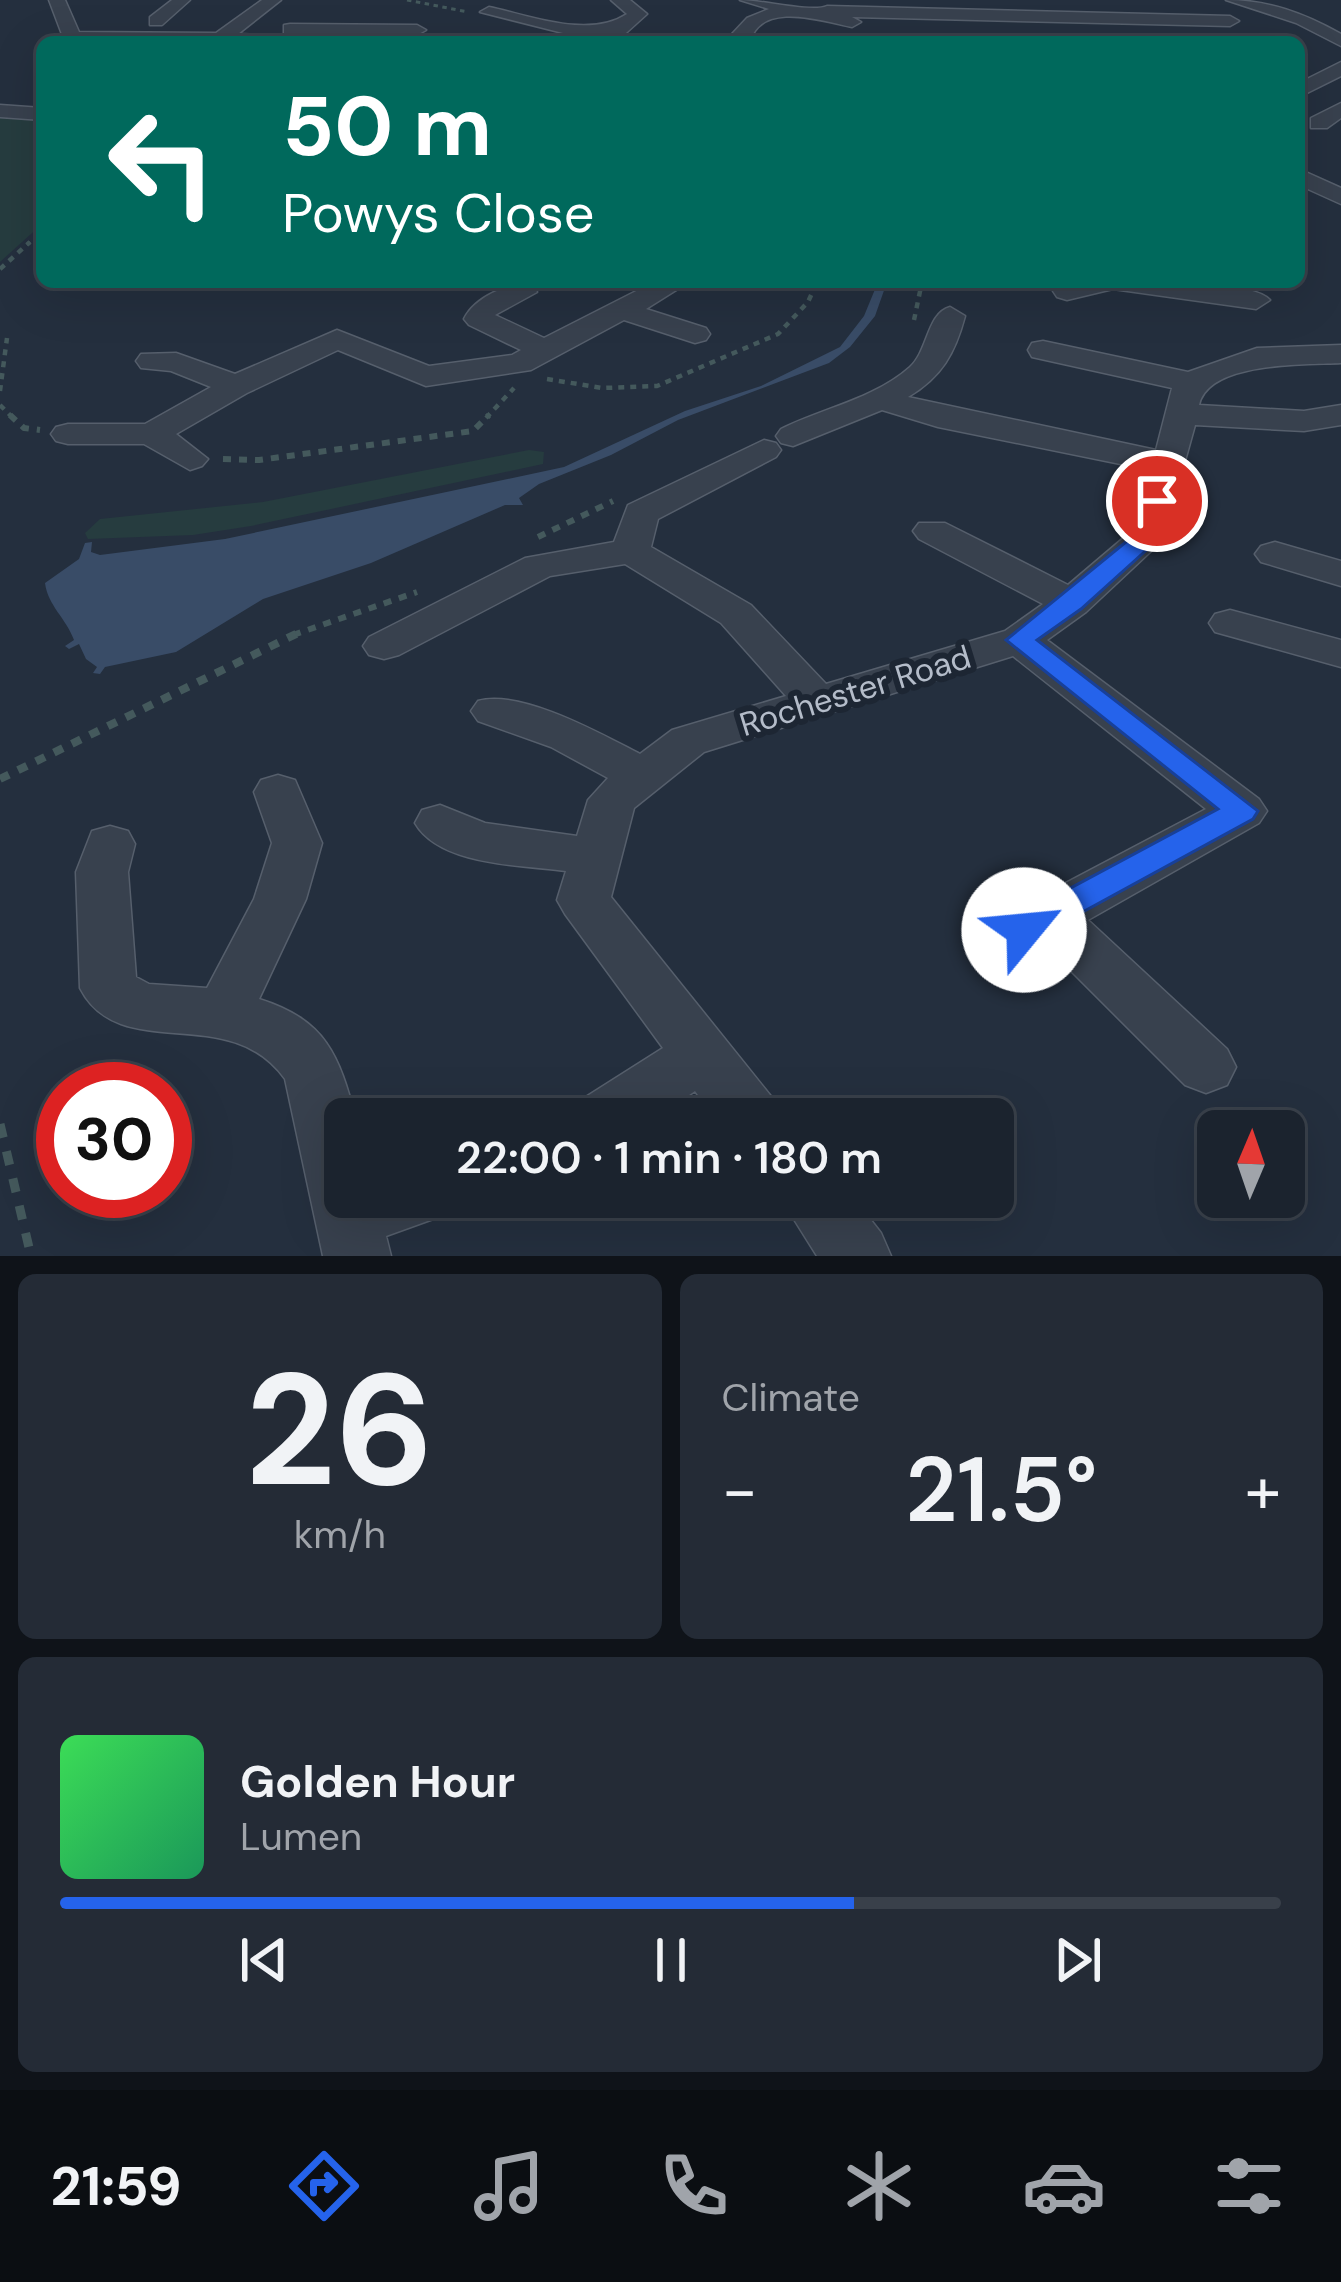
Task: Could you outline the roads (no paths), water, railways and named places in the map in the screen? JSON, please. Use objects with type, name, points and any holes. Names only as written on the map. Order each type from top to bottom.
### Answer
[{"type":"street","points":[[156,21],[182,0]]},
{"type":"street","points":[[224,36],[273,0]]},
{"type":"street","points":[[610,36],[638,14],[619,0]]},
{"type":"street","points":[[748,0],[901,33]]},
{"type":"street","points":[[1144,0],[1160,19]]},
{"type":"street","points":[[518,3],[477,14],[604,36]]},
{"type":"street","points":[[741,36],[753,22],[788,8]]},
{"type":"street","points":[[827,11],[1160,19],[1238,16],[1341,40]]},
{"type":"street","points":[[1016,16],[1017,36]]},
{"type":"street","points":[[1238,16],[1310,31],[1341,23]]},
{"type":"street","points":[[368,36],[417,30]]},
{"type":"street","points":[[1305,88],[1341,68]]},
{"type":"street","points":[[0,111],[36,114]]},
{"type":"street","points":[[1305,179],[1341,197]]},
{"type":"street","points":[[1066,291],[1080,288]]},
{"type":"street","points":[[1207,288],[1251,291],[1253,320],[1282,353]]},
{"type":"street","points":[[523,292],[483,310],[479,319],[545,350]]},
{"type":"street","points":[[68,434],[152,434],[236,386],[337,339],[426,376],[520,363],[640,293],[694,334]]},
{"type":"street","points":[[384,646],[523,559],[539,566],[778,443],[878,399],[934,359],[950,316]]},
{"type":"street","points":[[1042,350],[1122,364],[1188,399],[1304,421],[1341,416]]},
{"type":"street","points":[[1188,399],[1235,363],[1282,353],[1341,354]]},
{"type":"street","points":[[152,361],[176,362],[236,386]]},
{"type":"street","points":[[878,399],[938,417],[1170,463]]},
{"type":"street","name":"Rochester Road","points":[[735,1098],[584,900],[612,800],[688,741],[1019,640],[1072,603],[1144,540],[1188,399]]},
{"type":"street","points":[[152,434],[190,459]]},
{"type":"street","points":[[632,521],[736,614],[817,702]]},
{"type":"street","points":[[932,531],[1072,603]]},
{"type":"street","points":[[1275,554],[1341,574]]},
{"type":"street","points":[[1230,622],[1341,654]]},
{"type":"street","points":[[1019,640],[1242,811],[1036,923],[1206,1067]]},
{"type":"street","points":[[494,710],[567,736],[643,776]]},
{"type":"street","points":[[224,1013],[280,899],[298,843],[278,792]]},
{"type":"street","points":[[440,823],[476,840],[596,857]]},
{"type":"street","points":[[110,844],[102,872],[104,973],[114,995],[129,1004],[224,1013],[260,1022],[302,1050],[313,1070],[351,1237],[380,1218]]},
{"type":"street","points":[[635,1098],[701,1055]]},
{"type":"street","points":[[829,1218],[857,1256]]},
{"type":"water","points":[[876,288],[885,288],[875,316],[850,347],[829,363],[678,420],[611,455],[539,484],[519,498],[523,505],[505,505],[371,563],[263,599],[176,652],[105,667],[100,674],[93,673],[97,667],[86,659],[79,644],[65,646],[74,640],[45,583],[79,559],[85,543],[92,542],[91,552],[100,555],[225,539],[564,467],[685,411],[761,386],[840,347],[864,316]]}]
